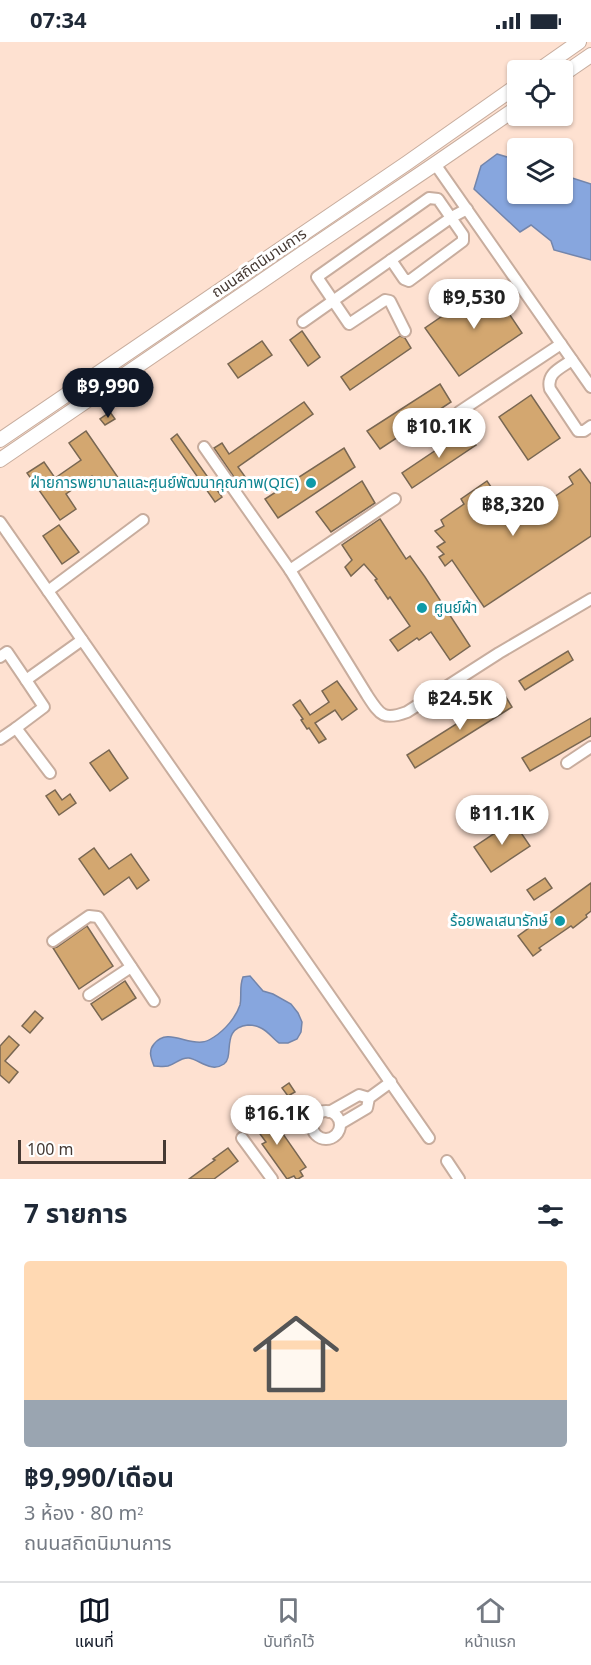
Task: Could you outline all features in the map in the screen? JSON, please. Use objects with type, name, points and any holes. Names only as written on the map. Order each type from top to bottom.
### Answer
[{"type":"main road","points":[[553,60],[579,42]]},
{"type":"main road","points":[[573,67],[591,55]]},
{"type":"main road","name":"ถนนสถิตนิมานการ","points":[[0,440],[507,94]]},
{"type":"main road","name":"ถนนสถิตนิมานการ","points":[[0,460],[507,114]]},
{"type":"main road","points":[[426,150],[435,164]]},
{"type":"lane","points":[[435,164],[591,387]]},
{"type":"lane","points":[[391,260],[404,279],[409,281],[463,241],[463,235],[438,198],[429,198],[317,277],[349,324],[385,300],[390,301],[405,331]]},
{"type":"lane","points":[[303,322],[452,217],[467,209]]},
{"type":"lane","points":[[459,412],[561,344]]},
{"type":"lane","points":[[572,360],[551,375],[548,382],[550,389],[578,431],[584,431],[591,426]]},
{"type":"lane","points":[[204,447],[290,570],[367,695],[377,709],[386,716],[394,717],[407,712],[499,653],[591,599]]},
{"type":"lane","points":[[290,570],[395,499]]},
{"type":"lane","points":[[48,591],[142,520]]},
{"type":"lane","points":[[0,522],[429,1138]]},
{"type":"lane","points":[[26,680],[82,640]]},
{"type":"lane","points":[[0,657],[7,652],[44,707],[0,739]]},
{"type":"lane","points":[[16,728],[50,773]]},
{"type":"lane","points":[[567,763],[591,747]]},
{"type":"lane","points":[[52,941],[89,916],[98,917],[154,1001]]},
{"type":"lane","points":[[89,995],[131,967]]},
{"type":"lane","points":[[340,1124],[367,1108],[369,1098],[391,1082]]},
{"type":"lane","points":[[329,1112],[337,1117],[340,1124],[338,1133],[331,1138],[311,1137],[314,1118],[321,1113],[329,1112],[360,1095],[369,1098]]},
{"type":"lane","points":[[242,1138],[272,1179]]},
{"type":"lane","points":[[447,1161],[459,1179]]},
{"type":"water","points":[[497,154],[507,157],[507,204],[573,204],[573,178],[591,184],[591,260],[554,250],[551,241],[531,225],[520,232],[474,189],[481,166]]},
{"type":"water","points":[[250,976],[263,991],[291,1004],[298,1013],[302,1022],[301,1032],[297,1039],[288,1043],[279,1043],[264,1029],[248,1025],[234,1031],[224,1064],[210,1067],[186,1058],[168,1066],[154,1066],[151,1049],[159,1039],[170,1037],[203,1042],[222,1031],[233,1019],[240,1005],[243,977]]},
{"type":"building","points":[[489,284],[522,333],[459,376],[425,328]]},
{"type":"building","points":[[302,331],[320,357],[308,366],[290,340]]},
{"type":"building","points":[[400,336],[405,338],[411,348],[350,390],[341,377]]},
{"type":"building","points":[[262,341],[272,355],[238,378],[228,364]]},
{"type":"building","points":[[440,384],[451,402],[380,449],[367,431]]},
{"type":"building","points":[[531,395],[560,438],[528,460],[499,417]]},
{"type":"building","points":[[304,402],[313,414],[238,467],[246,478],[238,483],[214,448],[222,443],[229,454]]},
{"type":"building","points":[[110,412],[115,419],[105,425],[100,419]]},
{"type":"building","points":[[466,430],[476,445],[412,488],[402,473]]},
{"type":"building","points":[[86,431],[119,479],[102,490],[92,476],[66,494],[76,509],[60,520],[27,473],[44,462],[55,478],[81,460],[69,443]]},
{"type":"building","points":[[177,434],[222,497],[215,502],[171,439]]},
{"type":"building","name":"ฝ่ายการพยาบาลและศูนย์พัฒนาคุณภาพ(QIC)","points":[[344,448],[355,467],[278,518],[265,499]]},
{"type":"building","points":[[580,469],[591,484],[591,536],[484,607],[452,560],[445,566],[439,557],[444,554],[437,547],[445,542],[435,531],[444,526],[441,520],[464,504],[461,499],[487,481],[516,523],[573,484],[569,477]]},
{"type":"building","points":[[362,481],[375,503],[331,532],[316,512]]},
{"type":"building","points":[[380,519],[406,559],[410,556],[425,577],[470,646],[450,660],[431,632],[398,651],[390,640],[410,626],[364,564],[351,576],[345,567],[352,560],[342,545]]},
{"type":"building","points":[[59,525],[79,552],[62,564],[43,536]]},
{"type":"building","points":[[568,651],[573,660],[525,690],[519,681]]},
{"type":"building","points":[[337,681],[357,709],[342,720],[335,710],[315,723],[326,739],[319,743],[309,728],[307,729],[293,705],[300,700],[310,715],[329,702],[322,691]]},
{"type":"building","points":[[504,694],[512,707],[415,768],[407,755]]},
{"type":"building","points":[[591,718],[591,736],[530,771],[522,758]]},
{"type":"building","points":[[109,750],[128,778],[110,791],[90,763]]},
{"type":"building","points":[[55,790],[62,800],[70,794],[76,803],[59,815],[46,796]]},
{"type":"building","points":[[513,821],[530,846],[491,872],[474,847]]},
{"type":"building","points":[[94,848],[109,869],[131,854],[149,880],[137,889],[129,877],[104,895],[79,859]]},
{"type":"building","points":[[545,878],[552,888],[534,900],[527,890]]},
{"type":"building","name":"ร้อยพลเสนารักษ์","points":[[591,883],[591,911],[586,915],[587,917],[539,948],[541,950],[533,956],[518,936]]},
{"type":"building","points":[[87,926],[113,966],[79,989],[53,948]]},
{"type":"building","points":[[125,981],[136,998],[102,1020],[91,1004]]},
{"type":"building","points":[[35,1011],[43,1018],[30,1033],[22,1026]]},
{"type":"building","points":[[9,1036],[19,1045],[5,1061],[18,1072],[9,1083],[0,1075],[0,1046]]},
{"type":"building","points":[[289,1083],[295,1092],[288,1096],[282,1088]]},
{"type":"building","points":[[254,1104],[268,1122],[266,1123],[275,1136],[281,1131],[306,1167],[300,1171],[303,1176],[298,1179],[294,1176],[287,1179],[262,1144],[266,1142],[243,1111]]},
{"type":"building","points":[[228,1148],[238,1161],[214,1179],[189,1179],[215,1160],[213,1159]]},
{"type":"place","name":"ฝ่ายการพยาบาลและศูนย์พัฒนาคุณภาพ(QIC)","points":[[311,483]]},
{"type":"place","name":"ศูนย์ผ้า","points":[[422,608]]},
{"type":"place","name":"ร้อยพลเสนารักษ์","points":[[560,921]]}]
